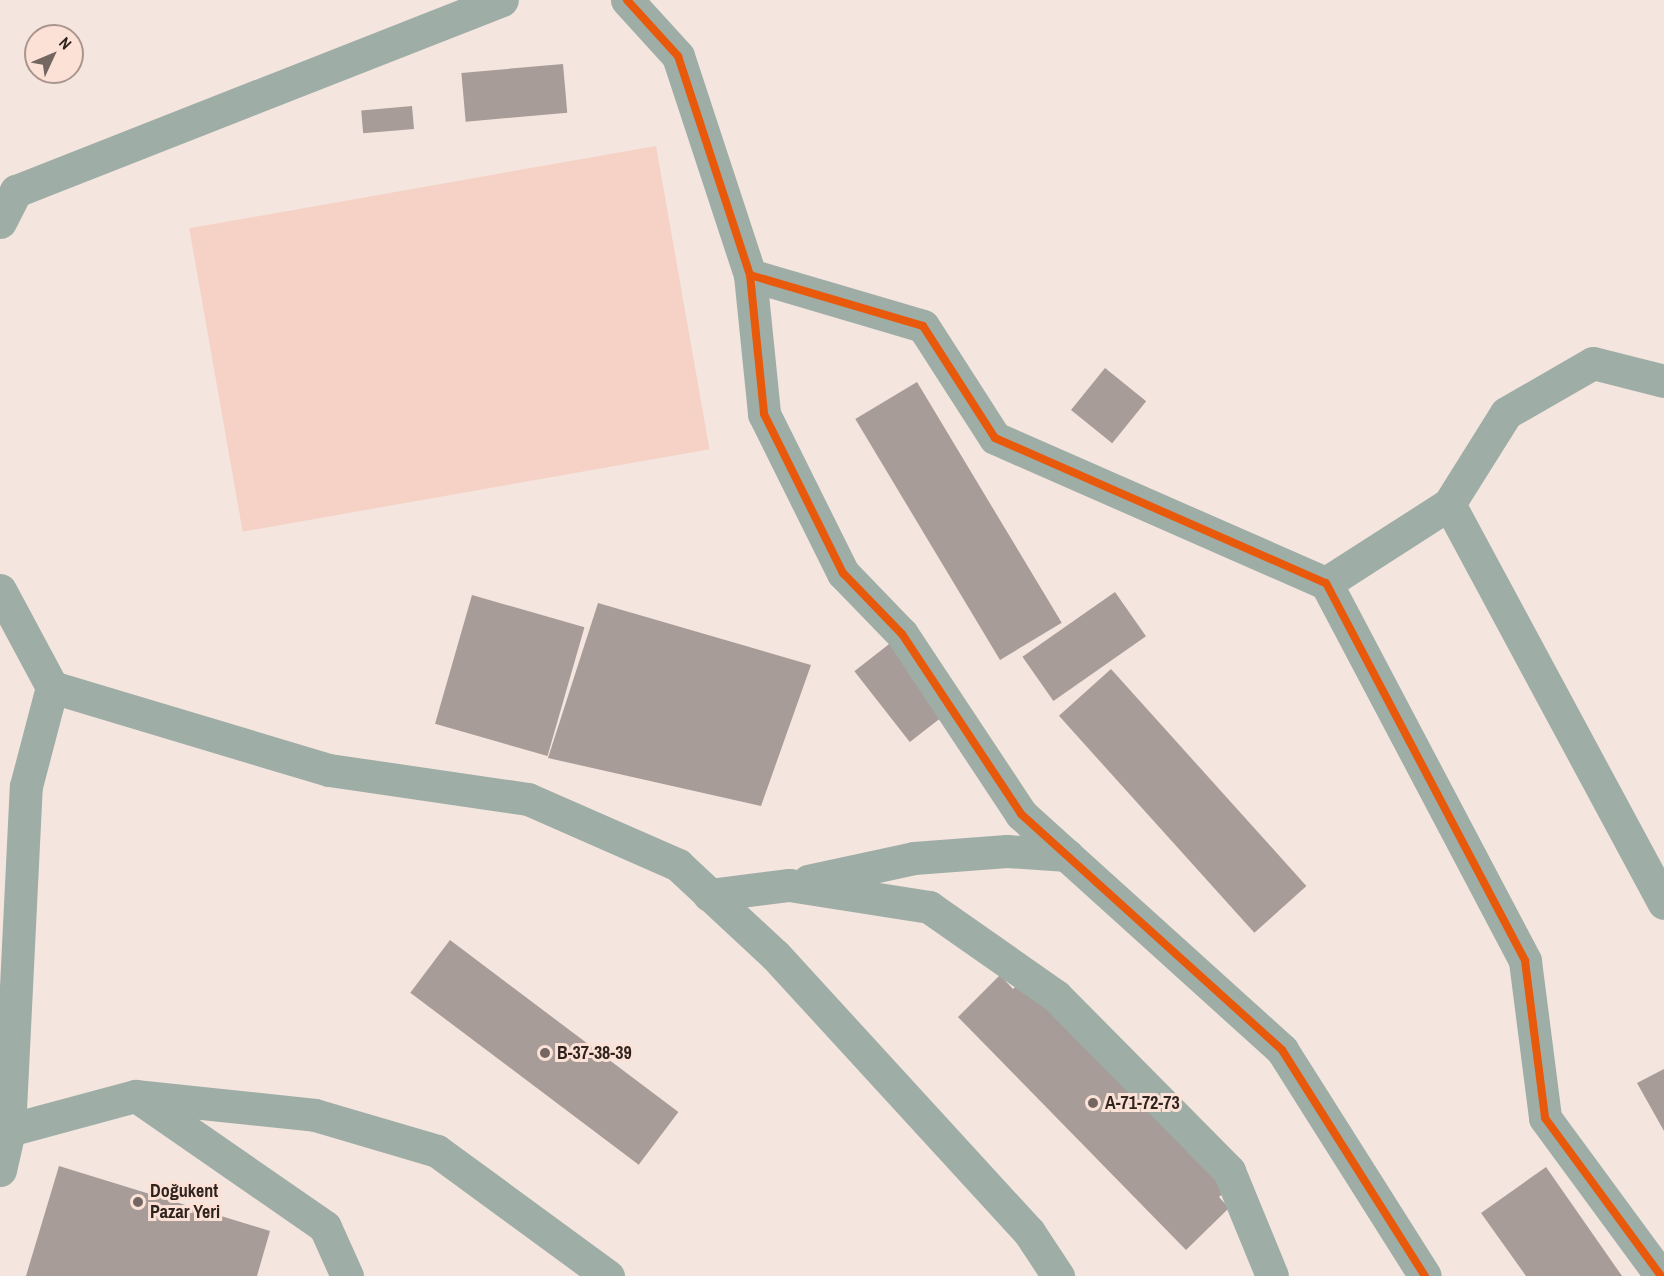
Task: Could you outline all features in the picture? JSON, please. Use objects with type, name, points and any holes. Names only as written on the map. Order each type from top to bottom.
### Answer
[{"type":"street","points":[[0,222],[16,191],[502,0]]},
{"type":"street","points":[[627,0],[678,56],[750,275],[764,414],[843,573],[902,634],[1022,814],[1282,1050],[1425,1276]]},
{"type":"street","points":[[750,275],[923,326],[995,438],[1326,583],[1524,962],[1545,1118],[1661,1276]]},
{"type":"street","points":[[1326,583],[1449,504],[1506,413],[1593,363],[1664,381]]},
{"type":"street","points":[[1449,504],[1664,903]]},
{"type":"street","points":[[0,590],[32,655],[52,687],[329,770],[528,800],[678,865],[775,956],[1029,1232],[1059,1276]]},
{"type":"street","points":[[0,649],[32,655]]},
{"type":"street","points":[[0,1170],[27,786],[52,687]]},
{"type":"street","points":[[709,895],[789,885],[914,858],[1007,851],[1067,855]]},
{"type":"street","points":[[789,885],[929,907],[1056,996],[1229,1171],[1272,1276]]},
{"type":"street","points":[[4,1128],[135,1096],[315,1115],[437,1151],[608,1276]]},
{"type":"street","points":[[135,1096],[325,1227],[347,1276]]},
{"type":"shaded area","points":[[656,146],[709,449],[243,532],[189,228]]},
{"type":"building","points":[[563,64],[567,113],[466,122],[461,73]]},
{"type":"building","points":[[412,106],[414,129],[363,133],[361,110]]},
{"type":"building","points":[[1105,368],[1146,401],[1112,443],[1071,410]]},
{"type":"building","points":[[917,382],[1062,623],[1000,660],[855,419]]},
{"type":"building","points":[[1115,592],[1146,636],[1053,701],[1022,657]]},
{"type":"building","points":[[472,595],[584,627],[548,756],[435,724]]},
{"type":"building","points":[[598,603],[811,665],[761,806],[548,758]]},
{"type":"building","points":[[893,641],[948,712],[910,742],[854,671]]},
{"type":"building","points":[[1111,669],[1306,886],[1254,933],[1059,716]]},
{"type":"building","name":"B-37-38-39","points":[[450,940],[678,1112],[639,1165],[410,993]]},
{"type":"building","name":"A-71-72-73","points":[[1000,975],[1013,989],[1023,979],[1228,1189],[1219,1197],[1229,1208],[1186,1250],[958,1017]]},
{"type":"building","points":[[1664,1069],[1664,1131],[1637,1083]]},
{"type":"building","name":"Doğukent Pazar Yeri","points":[[59,1166],[270,1231],[257,1276],[26,1276]]},
{"type":"building","points":[[1546,1167],[1622,1276],[1526,1276],[1481,1213]]},
{"type":"cycle path","points":[[627,0],[678,56],[750,275],[764,414],[843,573],[902,634],[1021,814],[1282,1050],[1425,1276]]},
{"type":"cycle path","points":[[750,275],[923,326],[995,438],[1326,583],[1525,961],[1545,1118],[1661,1276]]},
{"type":"place","name":"B-37-38-39","points":[[545,1053]]},
{"type":"place","name":"A-71-72-73","points":[[1093,1103]]},
{"type":"place","name":"Doğukent Pazar Yeri","points":[[138,1202]]}]
